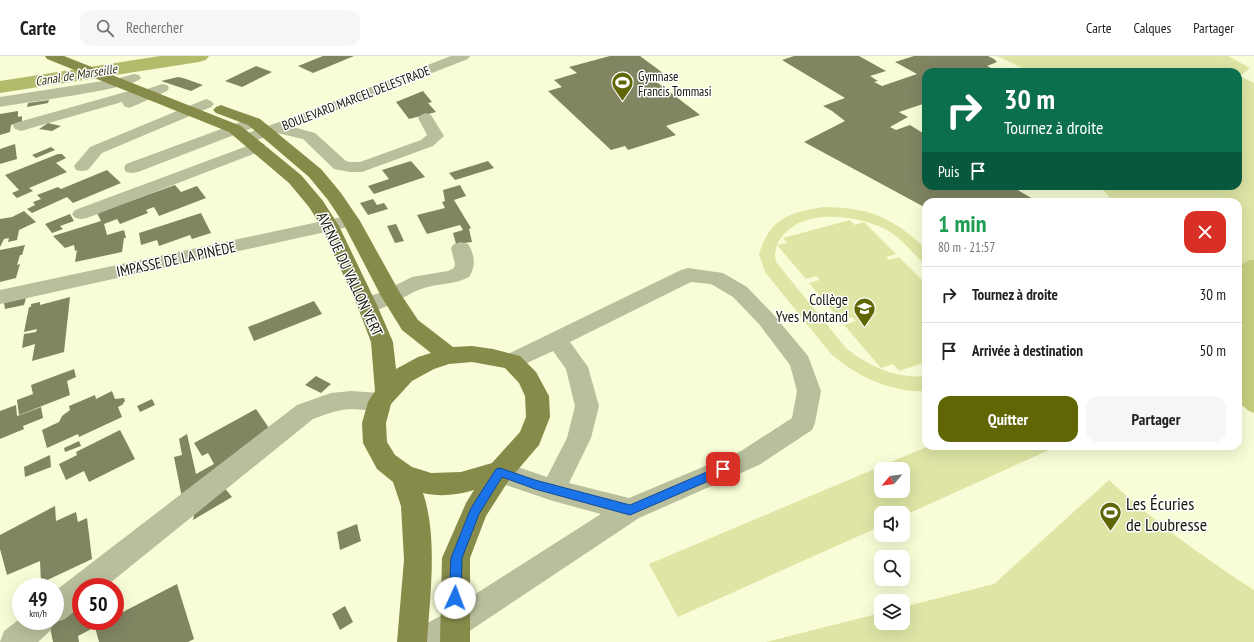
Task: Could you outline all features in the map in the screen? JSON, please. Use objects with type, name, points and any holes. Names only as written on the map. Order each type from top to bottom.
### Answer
[{"type":"main road","points":[[53,56],[80,62],[95,63],[144,94],[247,138]]},
{"type":"main road","points":[[80,62],[101,77],[118,78]]},
{"type":"main road","name":"AVENUE DU VALLON VERT","points":[[118,78],[134,78],[265,127],[315,173],[335,197],[351,221],[391,296],[415,330],[449,356]]},
{"type":"main road","name":"AVENUE DU VALLON VERT","points":[[247,138],[295,179],[318,205],[330,226],[367,305],[382,342],[384,397]]},
{"type":"main road","points":[[455,633],[456,558],[475,511],[500,472],[530,438],[538,417],[537,396],[528,378],[512,362],[494,357],[472,354],[449,356],[426,363],[404,375],[384,397],[374,422],[375,443],[386,462],[404,476],[431,484],[461,483],[500,472]]},
{"type":"main road","points":[[404,476],[414,506],[418,560],[412,642]]},
{"type":"street","name":"BOULEVARD MARCEL DELESTRADE","points":[[247,138],[265,127],[463,56]]},
{"type":"street","points":[[0,102],[118,78]]},
{"type":"street","points":[[21,126],[162,88]]},
{"type":"street","points":[[71,127],[144,94]]},
{"type":"street","points":[[82,166],[96,150],[206,104]]},
{"type":"street","points":[[265,127],[309,136],[340,164],[362,167],[428,143],[436,136],[426,118]]},
{"type":"street","points":[[132,168],[247,138]]},
{"type":"street","points":[[81,214],[247,138]]},
{"type":"street","name":"IMPASSE DE LA PINÈDE","points":[[0,297],[351,221]]},
{"type":"street","points":[[367,305],[391,296],[419,282],[454,277],[462,272],[465,264],[461,248]]},
{"type":"street","points":[[424,642],[455,633],[630,510],[750,458],[803,423],[809,391],[800,362],[766,319],[740,292],[716,278],[688,275],[667,284],[557,341],[512,362]]},
{"type":"street","points":[[553,490],[580,438],[587,406],[577,367],[557,341]]},
{"type":"street","points":[[95,578],[305,412],[330,402],[384,397]]},
{"type":"street","points":[[500,472],[553,490],[630,510]]},
{"type":"street","points":[[64,602],[72,596]]},
{"type":"street","points":[[15,642],[29,630]]},
{"type":"green space","points":[[997,56],[1228,56],[1250,68],[1242,74],[1242,68],[1022,68]]},
{"type":"green space","points":[[1242,77],[1254,83],[1254,260],[1250,260],[1242,264],[1242,198],[1110,198],[1103,190],[1242,190]]},
{"type":"green space","points":[[824,207],[855,209],[880,216],[902,229],[922,245],[922,262],[903,242],[887,230],[874,224],[843,217],[812,219],[797,224],[786,233],[777,245],[775,254],[776,262],[845,347],[863,360],[883,370],[904,375],[922,376],[922,391],[900,389],[875,382],[841,362],[831,354],[765,272],[759,254],[769,232],[783,219],[801,211]]},
{"type":"green space","points":[[850,220],[855,225],[864,222],[896,254],[886,257],[889,260],[899,257],[922,280],[922,363],[899,371],[893,364],[881,368],[844,325],[856,321],[852,317],[841,321],[809,283],[819,280],[817,276],[806,279],[777,245],[787,243],[783,238]]},
{"type":"green space","points":[[1250,260],[1254,260],[1254,413],[1242,405],[1242,264]]},
{"type":"green space","points":[[922,449],[1049,450],[910,513],[910,506],[874,506],[874,529],[678,617],[649,564],[874,469],[874,498],[910,498],[910,462],[891,462]]},
{"type":"green space","name":"Les Écuries de Loubresse","points":[[1109,480],[1143,510],[1179,538],[1254,590],[1254,642],[766,642],[874,615],[874,630],[910,630],[910,605],[994,584]]},
{"type":"building","points":[[323,56],[354,56],[313,73],[298,66]]},
{"type":"building","name":"Gymnase Francis Tommasi","points":[[610,56],[640,56],[663,73],[650,77],[700,115],[666,126],[676,135],[628,150],[625,146],[611,150],[548,91],[562,87],[554,80],[577,73],[569,67]]},
{"type":"building","points":[[794,56],[859,56],[886,71],[870,76],[878,81],[874,82],[882,86],[917,74],[895,62],[914,56],[988,56],[994,59],[997,62],[987,66],[991,68],[922,68],[922,104],[899,112],[908,117],[890,127],[896,130],[910,125],[922,132],[922,190],[1018,190],[1031,198],[922,198],[922,206],[804,142],[845,121],[823,106],[845,98],[782,60]]},
{"type":"building","points":[[256,66],[272,72],[242,87],[225,81]]},
{"type":"building","points":[[178,77],[203,85],[191,91],[161,81]]},
{"type":"building","points":[[423,91],[432,102],[428,103],[436,112],[409,119],[396,102]]},
{"type":"building","points":[[49,100],[48,103],[27,107],[28,103]]},
{"type":"building","points":[[18,111],[18,117],[22,116],[22,122],[11,125],[10,132],[0,135],[0,114]]},
{"type":"building","points":[[48,123],[61,126],[52,131],[39,129]]},
{"type":"building","points":[[15,144],[17,159],[0,164],[0,149]]},
{"type":"building","points":[[51,147],[55,150],[36,158],[32,155]]},
{"type":"building","points":[[58,154],[62,154],[66,158],[56,163],[67,172],[29,188],[33,191],[17,198],[12,193],[19,190],[5,175]]},
{"type":"building","points":[[411,161],[425,177],[374,194],[368,186],[389,179],[382,170]]},
{"type":"building","points":[[488,161],[494,168],[455,180],[449,173]]},
{"type":"building","points":[[107,170],[121,183],[73,203],[67,197],[32,213],[27,209],[35,205],[33,202],[41,199],[37,195],[58,187],[61,189]]},
{"type":"building","points":[[175,185],[181,192],[197,186],[206,198],[159,216],[154,207],[146,210],[148,213],[120,224],[117,219],[104,224],[107,235],[124,230],[126,238],[124,238],[122,252],[75,262],[77,250],[75,251],[74,245],[65,248],[53,236],[101,221],[97,213]]},
{"type":"building","points":[[460,185],[466,196],[454,200],[471,228],[469,229],[472,242],[456,244],[453,233],[463,230],[460,225],[427,234],[417,215],[445,208],[442,202],[445,201],[443,190]]},
{"type":"building","points":[[373,199],[377,205],[384,203],[388,209],[368,215],[360,203]]},
{"type":"building","points":[[24,211],[36,222],[19,230],[17,240],[8,242],[9,238],[4,239],[0,247],[0,219],[12,217]]},
{"type":"building","points":[[201,213],[211,233],[192,239],[190,235],[159,246],[157,240],[141,245],[139,233]]},
{"type":"building","points":[[70,214],[74,221],[60,226],[63,229],[52,233],[45,224]]},
{"type":"building","points":[[396,224],[404,241],[395,243],[387,226]]},
{"type":"building","points":[[25,245],[17,265],[20,264],[16,278],[0,282],[0,250]]},
{"type":"building","points":[[70,297],[64,352],[32,361],[35,344],[22,348],[24,334],[36,332],[37,329],[24,332],[29,307],[31,307],[31,304],[40,302],[40,305]]},
{"type":"building","points":[[26,298],[24,305],[5,309],[4,303]]},
{"type":"building","points":[[314,301],[322,314],[254,341],[248,327]]},
{"type":"building","points":[[74,369],[76,377],[67,381],[70,395],[19,415],[17,400],[33,394],[31,385]]},
{"type":"building","points":[[316,376],[331,384],[321,393],[305,385]]},
{"type":"building","points":[[112,391],[115,399],[124,398],[125,401],[118,407],[122,417],[79,437],[78,434],[47,448],[42,430],[59,422],[62,416],[70,410],[69,406],[95,395],[96,399]]},
{"type":"building","points":[[152,399],[155,405],[140,412],[137,406]]},
{"type":"building","points":[[16,405],[17,416],[41,407],[43,418],[23,426],[24,429],[0,439],[0,411]]},
{"type":"building","points":[[256,409],[271,431],[182,498],[174,457],[182,455],[179,439],[187,434],[196,474],[214,464],[208,453],[202,456],[194,443]]},
{"type":"building","points":[[120,430],[135,459],[89,482],[84,471],[66,480],[59,464],[77,455],[76,452]]},
{"type":"building","points":[[79,441],[81,446],[65,452],[64,448]]},
{"type":"building","points":[[50,455],[51,467],[25,477],[24,467]]},
{"type":"building","points":[[223,486],[232,497],[193,520],[195,509]]},
{"type":"building","points":[[55,506],[56,521],[76,512],[78,522],[87,518],[92,559],[52,578],[41,578],[40,561],[7,575],[0,549],[0,535]]},
{"type":"building","points":[[357,524],[361,541],[340,550],[337,532]]},
{"type":"building","points":[[177,584],[194,639],[188,642],[99,642],[96,630],[124,630],[124,611]]},
{"type":"building","points":[[345,606],[353,622],[340,630],[332,614]]},
{"type":"building","points":[[72,610],[72,630],[89,630],[78,636],[79,642],[53,642],[51,630],[64,630],[64,616]]},
{"type":"waterway","name":"Canal de Marseille","points":[[0,87],[199,56]]},
{"type":"place","name":"Gymnase Francis Tommasi","points":[[623,102]]},
{"type":"place","name":"Collège Yves Montand","points":[[864,328]]},
{"type":"place","name":"Les Écuries de Loubresse","points":[[1111,532]]},
{"type":"route","points":[[455,598],[456,558],[475,511],[500,472],[535,485],[630,510],[723,469]]}]
